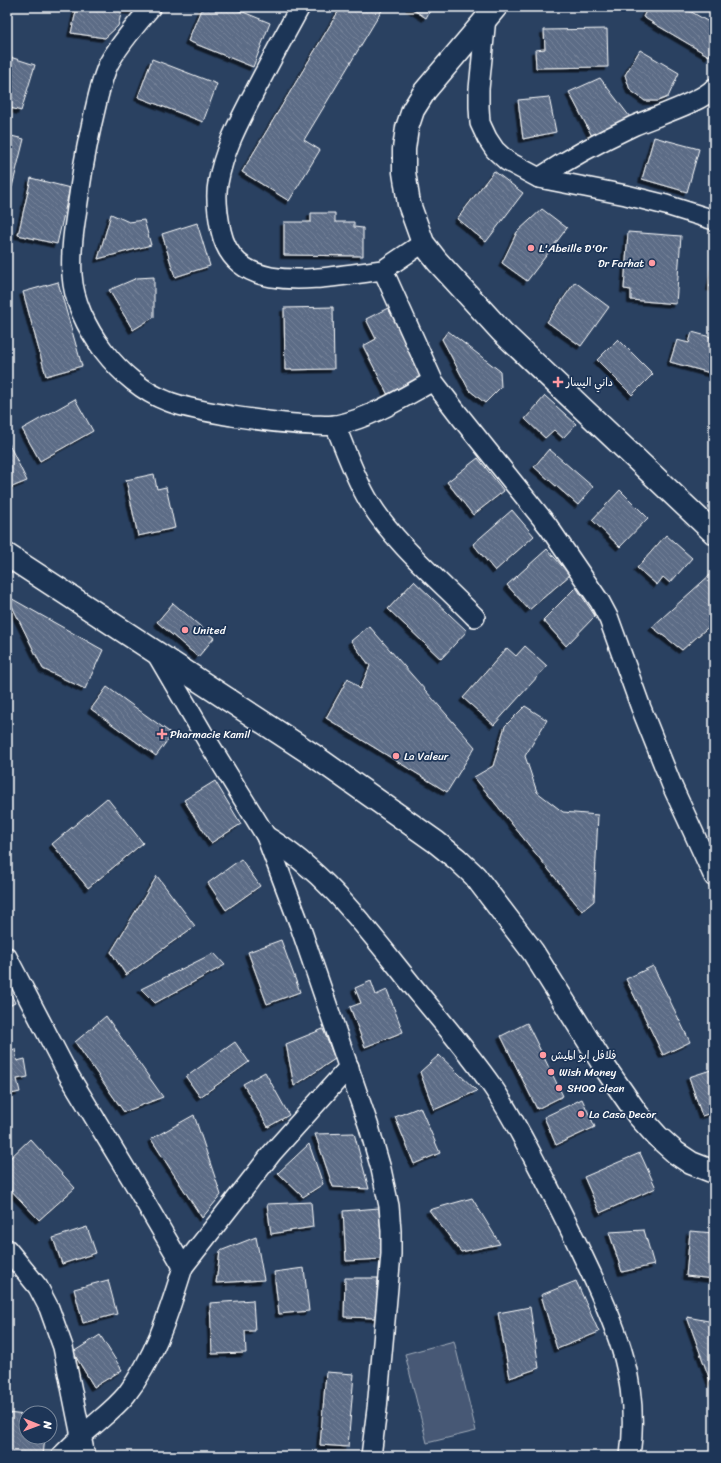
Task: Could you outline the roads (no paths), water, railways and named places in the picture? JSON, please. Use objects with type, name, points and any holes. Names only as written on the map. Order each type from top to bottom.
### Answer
[{"type":"highway","points":[[491,12],[425,91],[414,110],[407,128],[404,149],[404,172],[409,204],[423,243],[437,261],[502,332],[714,533]]},
{"type":"highway","points":[[7,555],[313,755],[436,842],[475,876],[533,952],[606,1069],[638,1115],[657,1136],[676,1153],[691,1163],[714,1172]]},
{"type":"street","points":[[150,7],[117,50],[108,65],[103,79],[91,126],[72,244],[72,276],[84,319],[91,333],[108,357],[129,378],[145,390],[166,401],[199,410],[253,420],[299,424],[335,425],[360,419],[380,411],[434,381]]},
{"type":"street","points":[[300,7],[236,127],[227,147],[218,184],[217,199],[219,221],[227,249],[234,259],[248,268],[271,277],[328,277],[383,270],[423,243]]},
{"type":"street","points":[[491,12],[479,89],[479,107],[480,123],[495,150],[507,161],[539,178],[626,195],[666,205],[714,220]]},
{"type":"street","points":[[539,178],[611,136],[653,117],[692,102],[714,88]]},
{"type":"street","points":[[383,270],[434,381],[548,526],[600,602],[609,619],[641,708],[673,788],[714,877]]},
{"type":"street","points":[[335,425],[362,490],[383,521],[401,543],[475,616]]},
{"type":"street","points":[[156,652],[208,742],[266,836],[299,923],[349,1067],[369,1127],[381,1170],[389,1206],[391,1231],[388,1286],[371,1456]]},
{"type":"street","points":[[266,836],[297,857],[335,892],[466,1050],[504,1104],[565,1217],[604,1300],[618,1336],[630,1383],[633,1406],[630,1456]]},
{"type":"street","points":[[7,957],[68,1074],[134,1182],[183,1267]]},
{"type":"street","points":[[61,1456],[125,1396],[141,1374],[159,1339],[183,1267],[272,1153],[349,1067]]},
{"type":"street","points":[[7,1249],[38,1287],[49,1308],[62,1347],[85,1456]]},
{"type":"place","name":"L'Abeille D'Or","points":[[531,248]]},
{"type":"place","name":"Dr Farhat","points":[[652,263]]},
{"type":"place","name":"داني اليسار","points":[[558,382]]},
{"type":"place","name":"United","points":[[185,630]]},
{"type":"place","name":"Pharmacie Kamil","points":[[162,734]]},
{"type":"place","name":"La Valeur","points":[[396,756]]},
{"type":"place","name":"فلافل ابو الميش","points":[[543,1055]]},
{"type":"place","name":"Wish Money","points":[[551,1072]]},
{"type":"place","name":"SHOO clean","points":[[559,1088]]},
{"type":"place","name":"La Casa Decor","points":[[581,1114]]}]
